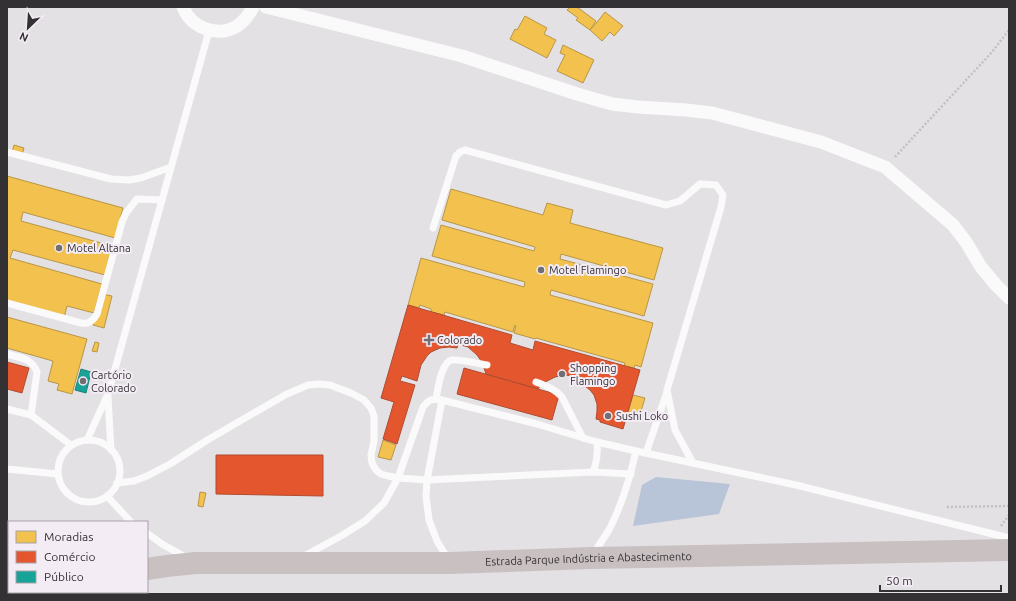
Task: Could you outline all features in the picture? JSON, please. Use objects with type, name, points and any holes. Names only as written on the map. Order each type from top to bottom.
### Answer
[{"type":"highway","name":"Estrada Parque Indústria e Abastecimento","points":[[154,566],[196,563],[450,563],[591,558],[1009,550]]},
{"type":"street","points":[[183,7],[195,24],[209,31],[224,31],[237,26],[248,17],[252,7]]},
{"type":"street","points":[[266,7],[462,56],[612,104],[712,113],[821,142],[885,168],[953,225],[966,242],[981,267],[1009,298]]},
{"type":"lane","points":[[87,440],[108,394],[209,31]]},
{"type":"lane","points":[[434,228],[456,156],[465,150],[666,205],[680,201],[700,184],[716,185],[723,195],[721,207],[667,390],[646,453]]},
{"type":"lane","points":[[7,152],[111,179],[128,180],[141,178],[171,166]]},
{"type":"lane","points":[[7,303],[81,323],[91,322],[98,314],[122,222],[126,213],[137,199],[162,200]]},
{"type":"lane","points":[[7,354],[27,360],[35,366],[37,372],[31,415]]},
{"type":"lane","points":[[450,563],[437,541],[429,520],[426,496],[427,480],[444,367],[453,359],[487,365]]},
{"type":"lane","points":[[536,382],[558,392],[584,438]]},
{"type":"lane","points":[[118,483],[134,481],[147,476],[170,464],[209,439],[285,395],[308,384],[330,386],[351,393],[368,404],[374,416],[372,463],[376,470],[381,474],[398,478],[427,480],[593,472],[631,474]]},
{"type":"lane","points":[[667,390],[675,430],[693,463]]},
{"type":"lane","points":[[108,394],[111,450]]},
{"type":"lane","points":[[289,564],[341,536],[365,521],[384,503],[398,478],[424,407],[431,399],[537,424],[597,442],[796,485],[1009,538]]},
{"type":"lane","points":[[7,409],[31,415],[71,446]]},
{"type":"lane","points":[[87,440],[104,444],[117,457],[120,465],[118,483],[107,496],[97,501],[76,499],[67,493],[61,484],[58,474],[58,466],[65,451],[79,442],[87,440]]},
{"type":"lane","points":[[593,472],[598,455],[597,442]]},
{"type":"lane","points":[[591,558],[609,528],[620,505],[631,474],[636,451]]},
{"type":"lane","points":[[7,469],[58,474]]},
{"type":"lane","points":[[107,496],[130,521]]},
{"type":"lane","points":[[148,534],[162,544],[196,563]]},
{"type":"path","points":[[885,168],[992,52],[1009,30]]},
{"type":"path","points":[[947,507],[1009,506]]},
{"type":"water","points":[[656,477],[730,484],[719,514],[633,526],[642,485]]},
{"type":"building: Moradias","points":[[570,7],[577,7],[596,21],[590,30],[576,20],[578,18],[567,10]]},
{"type":"building: Moradias","points":[[605,12],[623,26],[614,36],[610,32],[602,41],[590,30]]},
{"type":"building: Moradias","points":[[525,16],[547,28],[544,34],[556,40],[547,58],[510,39],[515,29],[517,30]]},
{"type":"building: Moradias","points":[[563,45],[594,60],[583,83],[557,71],[565,55],[560,53]]},
{"type":"building: Moradias","points":[[14,145],[24,148],[22,155],[12,152]]},
{"type":"building: Moradias","name":"Motel Altana","points":[[7,176],[123,208],[115,238],[23,212],[21,221],[112,246],[105,275],[13,250],[10,258],[102,284],[94,313],[67,306],[64,318],[7,303]]},
{"type":"building: Moradias","name":"Motel Flamingo","points":[[451,189],[543,215],[547,203],[573,210],[570,223],[663,248],[654,280],[561,254],[560,259],[653,284],[644,316],[551,290],[550,295],[653,323],[641,367],[635,365],[634,368],[624,366],[625,363],[514,333],[515,325],[513,332],[445,312],[444,315],[431,312],[431,309],[420,305],[419,308],[408,305],[421,258],[524,287],[525,282],[432,256],[441,225],[534,251],[535,247],[442,220]]},
{"type":"building: Moradias","points":[[102,294],[112,296],[104,328],[93,325]]},
{"type":"building: Moradias","points":[[7,317],[87,339],[72,394],[57,390],[59,384],[48,381],[53,361],[7,348]]},
{"type":"building: Moradias","points":[[95,342],[99,343],[97,352],[92,351]]},
{"type":"building: Moradias","points":[[633,395],[645,398],[638,421],[626,418]]},
{"type":"building: Moradias","points":[[383,440],[396,445],[391,460],[378,457]]},
{"type":"building: Moradias","points":[[200,492],[206,493],[203,507],[198,506]]},
{"type":"building: Comércio","name":"Shopping Flamingo","points":[[408,305],[512,335],[510,343],[533,350],[535,341],[640,370],[623,429],[600,422],[600,420],[596,419],[597,404],[594,395],[585,386],[575,381],[576,377],[566,375],[555,377],[543,383],[538,389],[486,374],[482,362],[477,355],[468,347],[458,344],[457,348],[440,348],[431,352],[421,365],[417,381],[402,376],[400,381],[415,385],[397,444],[383,439],[394,402],[381,398]]},
{"type":"building: Comércio","points":[[7,362],[29,368],[22,393],[7,389]]},
{"type":"building: Comércio","points":[[464,368],[559,395],[552,420],[457,394]]},
{"type":"building: Comércio","points":[[216,455],[323,455],[323,496],[216,494]]},
{"type":"building: Público","name":"Cartório Colorado","points":[[81,369],[91,372],[86,393],[75,390]]},
{"type":"place","name":"Motel Altana","points":[[59,248]]},
{"type":"place","name":"Motel Flamingo","points":[[541,270]]},
{"type":"place","name":"Colorado","points":[[429,340]]},
{"type":"place","name":"Shopping Flamingo","points":[[562,374]]},
{"type":"place","name":"Cartório Colorado","points":[[83,381]]},
{"type":"place","name":"Sushi Loko","points":[[608,416]]}]
